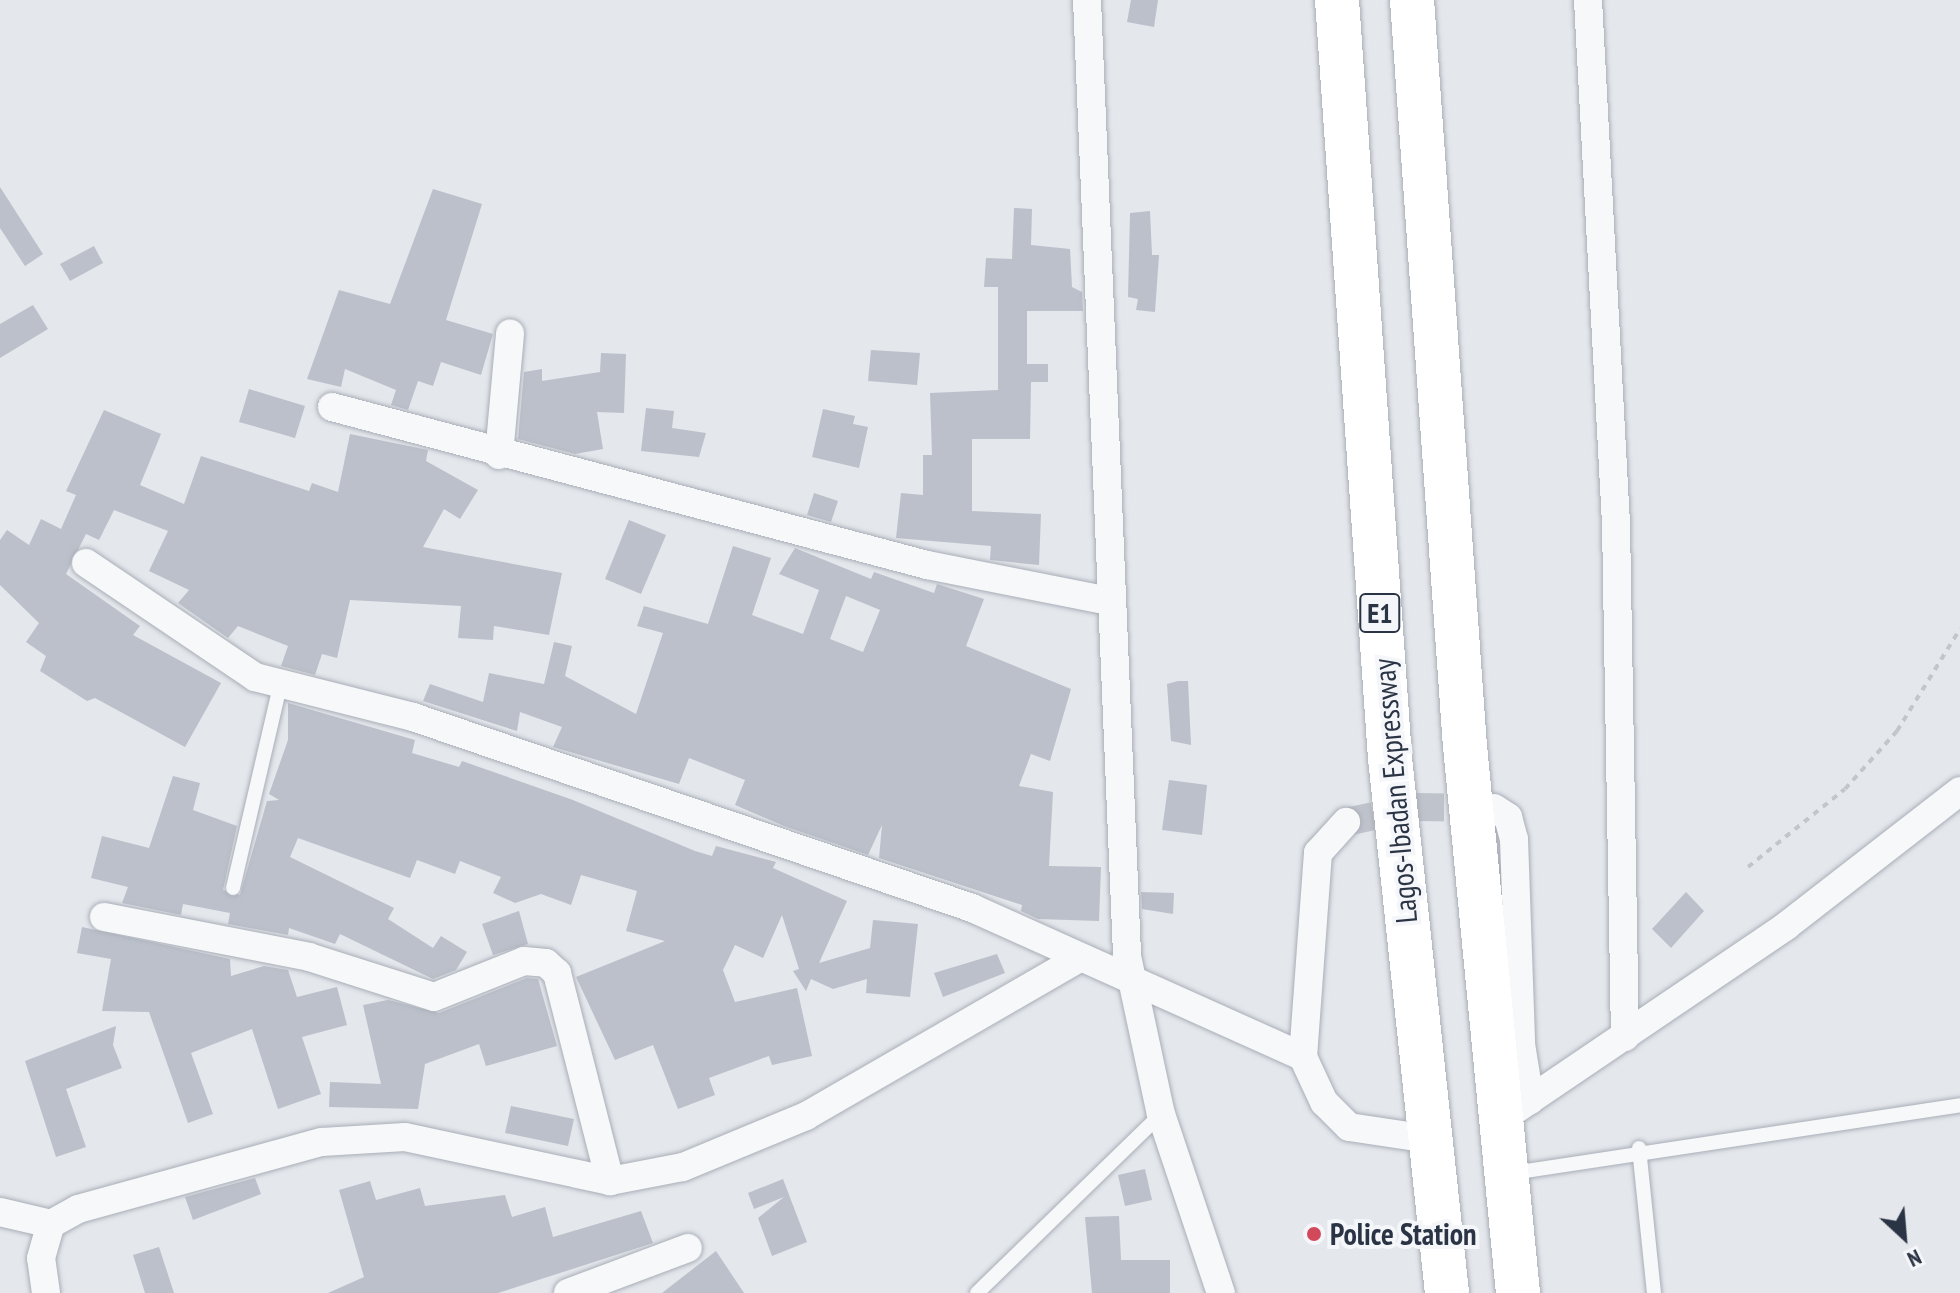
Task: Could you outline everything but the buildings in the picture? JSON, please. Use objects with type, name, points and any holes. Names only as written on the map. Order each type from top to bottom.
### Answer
[{"type":"highway","name":"Lagos-Ibadan Expressway","points":[[1337,0],[1390,758],[1447,1293]]},
{"type":"highway","points":[[1412,0],[1515,1110],[1504,1174],[1518,1293]]},
{"type":"street","points":[[1087,0],[1109,601],[1131,983],[1161,1114],[1221,1293]]},
{"type":"street","points":[[1588,0],[1616,523],[1625,1037]]},
{"type":"street","points":[[499,455],[510,333]]},
{"type":"street","points":[[332,407],[499,455],[927,565],[1109,601]]},
{"type":"street","points":[[86,563],[280,686],[413,717],[972,908],[1076,960],[1303,1057]]},
{"type":"street","points":[[1515,1110],[1625,1037],[1960,791]]},
{"type":"street","points":[[1494,808],[1508,817],[1514,839],[1521,1044],[1515,1110]]},
{"type":"street","points":[[1346,822],[1318,853],[1303,1057],[1324,1102],[1349,1127],[1429,1139]]},
{"type":"street","points":[[104,917],[309,957],[434,997],[524,961],[546,963],[557,973],[610,1181]]},
{"type":"street","points":[[0,1212],[51,1224],[175,1177],[322,1142],[405,1137],[610,1181],[683,1167],[806,1116],[1076,960]]},
{"type":"street","points":[[46,1293],[41,1258],[51,1224]]},
{"type":"street","points":[[568,1293],[688,1248]]},
{"type":"lane","points":[[233,888],[280,686]]},
{"type":"lane","points":[[1504,1174],[1639,1148],[1960,1105]]},
{"type":"lane","points":[[977,1293],[1161,1114]]},
{"type":"lane","points":[[1639,1148],[1654,1293]]},
{"type":"path","points":[[1748,867],[1845,789],[1897,731],[1960,629]]},
{"type":"tunnel","points":[[1346,822],[1416,807],[1485,808]]},
{"type":"place","name":"Police Station","points":[[1314,1234]]}]
